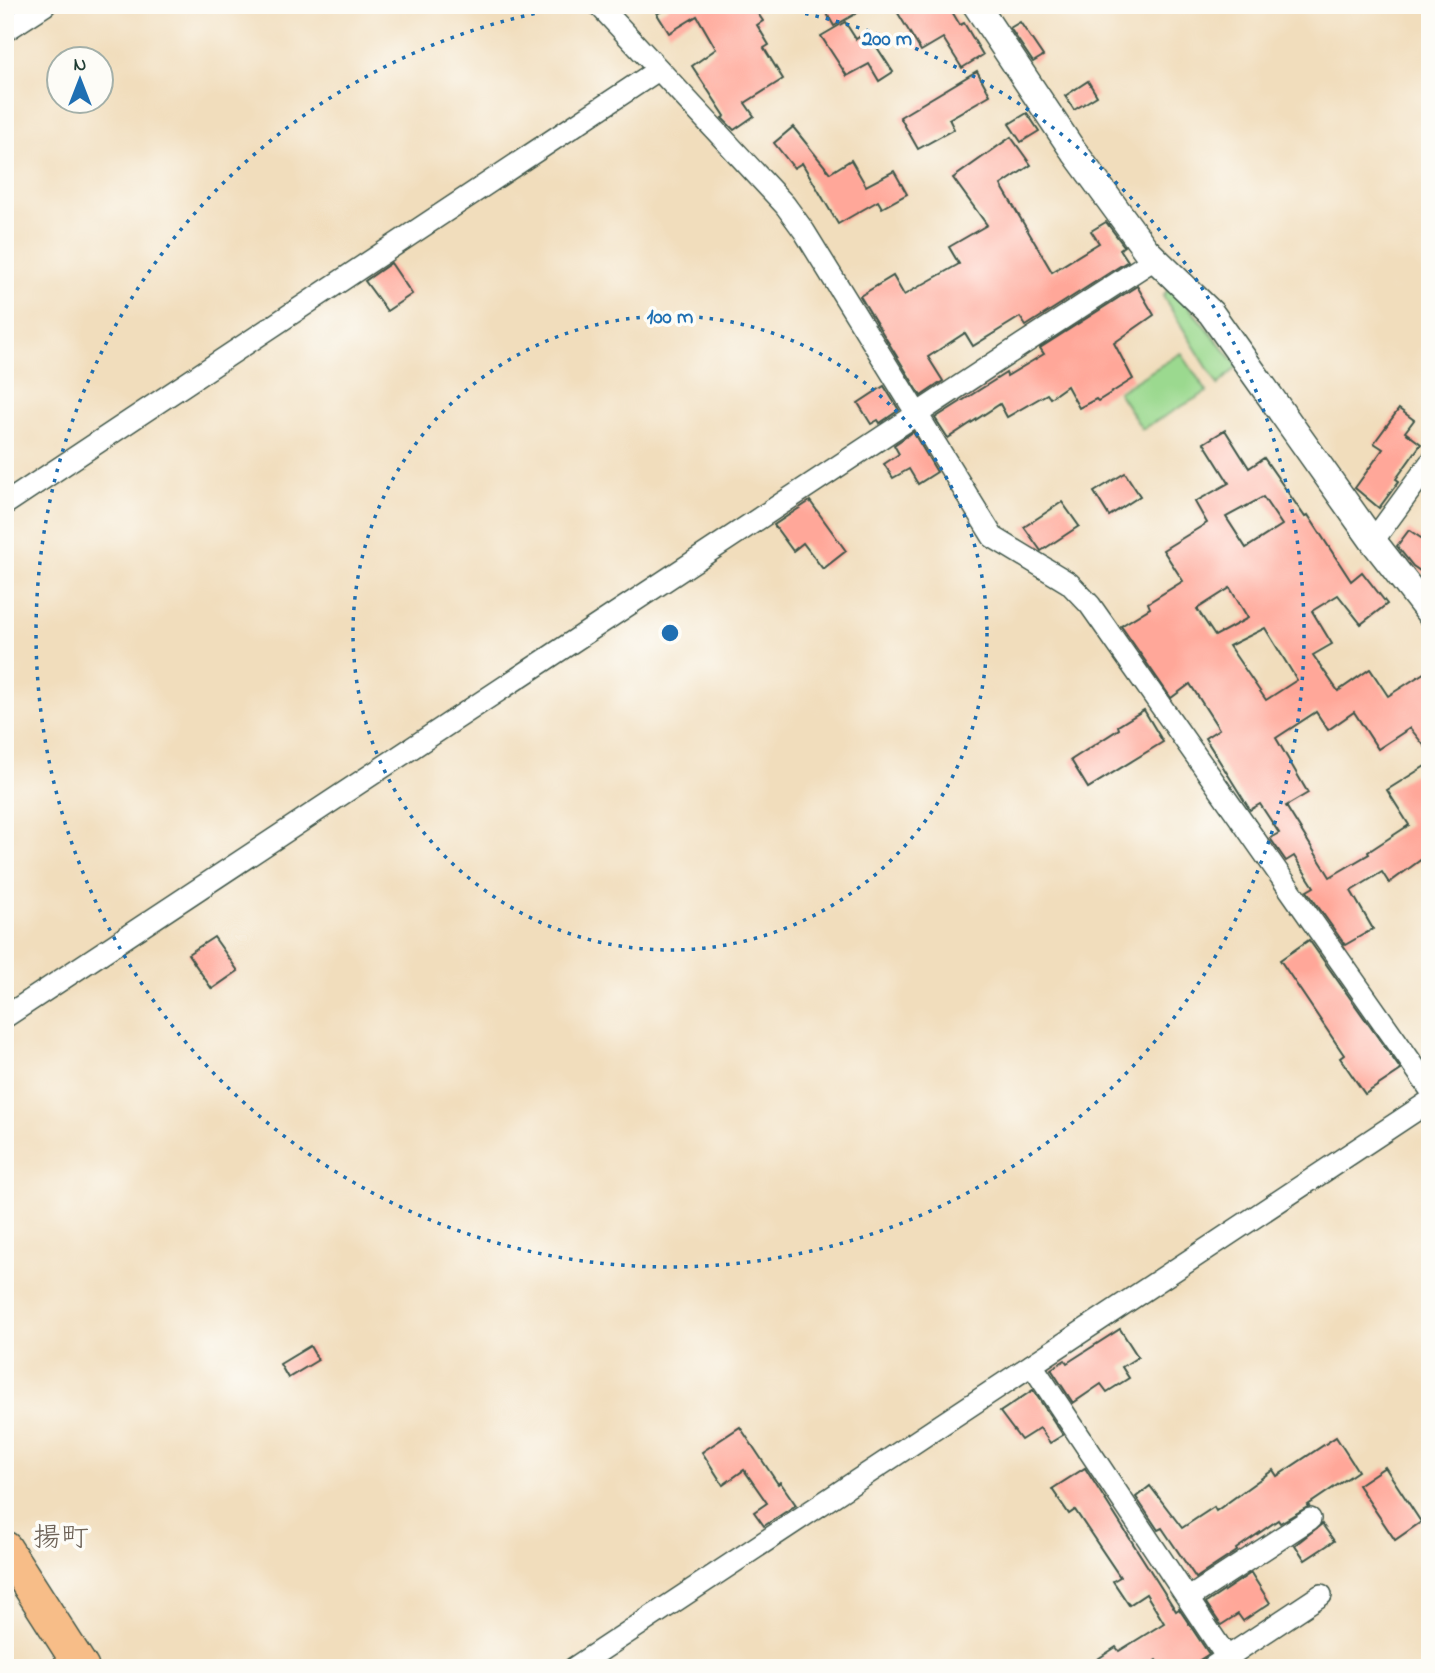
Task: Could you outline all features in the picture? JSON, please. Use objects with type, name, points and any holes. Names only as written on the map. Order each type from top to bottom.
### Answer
[{"type":"main road","points":[[5,1548],[82,1668]]},
{"type":"street","points":[[5,31],[45,5]]},
{"type":"street","points":[[598,5],[785,205],[804,231],[993,537],[1069,583],[1090,605],[1430,1089]]},
{"type":"street","points":[[976,5],[1070,146],[1146,250],[1211,313],[1374,541],[1430,614]]},
{"type":"street","points":[[5,504],[658,70]]},
{"type":"street","points":[[5,1017],[1156,258]]},
{"type":"street","points":[[1374,541],[1430,463]]},
{"type":"street","points":[[574,1668],[1430,1101]]},
{"type":"street","points":[[1032,1365],[1189,1598],[1224,1664],[1321,1595]]},
{"type":"street","points":[[1189,1598],[1310,1519]]},
{"type":"green space","points":[[1169,288],[1175,290],[1238,366],[1218,385],[1163,296]]},
{"type":"green space","points":[[1181,353],[1207,392],[1142,429],[1118,392]]},
{"type":"building","points":[[672,5],[752,5],[763,21],[757,25],[769,45],[764,48],[783,79],[745,103],[754,116],[734,130],[722,118],[725,116],[692,66],[716,49],[697,16],[669,33],[657,14]]},
{"type":"building","points":[[822,5],[871,5],[834,26]]},
{"type":"building","points":[[893,5],[919,5],[923,13],[937,5],[948,5],[960,25],[964,23],[983,55],[962,68],[943,38],[921,51]]},
{"type":"building","points":[[845,22],[856,39],[867,32],[893,72],[879,81],[869,64],[847,76],[821,36]]},
{"type":"building","points":[[1020,22],[1043,56],[1033,62],[1010,28]]},
{"type":"building","points":[[977,71],[990,95],[949,119],[954,129],[918,149],[900,117]]},
{"type":"building","points":[[1088,81],[1097,96],[1074,110],[1065,96]]},
{"type":"building","points":[[1027,113],[1039,131],[1021,142],[1009,124]]},
{"type":"building","points":[[793,127],[830,173],[851,160],[866,186],[894,171],[907,194],[882,208],[878,201],[838,224],[802,163],[794,168],[774,143]]},
{"type":"building","points":[[1011,137],[1031,165],[1001,185],[1052,272],[1099,243],[1091,231],[1106,222],[1124,246],[1120,249],[1128,261],[1026,326],[1020,317],[973,346],[965,333],[928,357],[943,381],[921,396],[860,296],[893,276],[904,295],[959,264],[949,247],[987,225],[953,178]]},
{"type":"building","points":[[391,263],[412,294],[387,311],[365,281]]},
{"type":"building","points":[[1137,286],[1154,315],[1114,343],[1133,379],[1098,401],[1096,399],[1079,408],[1067,386],[1050,398],[1047,394],[1007,417],[1000,404],[948,438],[935,418],[1006,373],[1007,376],[1044,354],[1040,348]]},
{"type":"building","points":[[884,386],[899,410],[880,423],[878,420],[871,424],[858,403]]},
{"type":"building","points":[[1399,409],[1414,420],[1405,432],[1421,444],[1379,508],[1355,488],[1383,449],[1374,443]]},
{"type":"building","points":[[1225,430],[1249,468],[1264,458],[1305,517],[1308,515],[1351,581],[1362,572],[1387,604],[1361,624],[1338,595],[1312,611],[1332,644],[1313,655],[1338,691],[1370,669],[1388,696],[1430,669],[1430,753],[1410,728],[1378,749],[1354,712],[1328,730],[1316,712],[1276,738],[1308,793],[1286,806],[1330,877],[1369,854],[1368,852],[1409,825],[1387,790],[1430,763],[1430,853],[1389,883],[1382,872],[1351,891],[1373,929],[1345,945],[1307,891],[1314,887],[1294,856],[1286,861],[1270,838],[1279,833],[1260,804],[1250,810],[1205,738],[1219,729],[1190,684],[1171,698],[1121,626],[1150,608],[1148,603],[1183,581],[1163,550],[1207,523],[1195,502],[1229,483],[1204,443]],"holes":[[[1263,497],[1282,525],[1246,548],[1226,517]],[[1230,588],[1248,618],[1215,636],[1197,609]],[[1265,628],[1297,680],[1266,700],[1229,646]]]},
{"type":"building","points":[[913,432],[937,472],[918,484],[909,469],[893,478],[884,464],[899,454],[894,445]]},
{"type":"building","points":[[1125,473],[1140,496],[1109,516],[1094,492]]},
{"type":"building","points":[[810,501],[846,551],[823,569],[803,543],[793,551],[774,525]]},
{"type":"building","points":[[1062,502],[1079,526],[1041,551],[1024,527]]},
{"type":"building","points":[[1409,530],[1430,544],[1430,578],[1413,566],[1397,546]]},
{"type":"building","points":[[1144,710],[1163,742],[1088,788],[1071,760]]},
{"type":"building","points":[[214,937],[238,971],[212,989],[188,954]]},
{"type":"building","points":[[1309,940],[1401,1070],[1365,1094],[1340,1058],[1344,1055],[1280,960]]},
{"type":"building","points":[[1120,1329],[1138,1357],[1122,1367],[1129,1378],[1107,1392],[1101,1384],[1073,1403],[1051,1369],[1065,1360],[1067,1363]]},
{"type":"building","points":[[310,1346],[318,1360],[288,1378],[280,1364]]},
{"type":"building","points":[[1033,1390],[1063,1435],[1050,1443],[1040,1428],[1021,1440],[1000,1412]]},
{"type":"building","points":[[740,1427],[778,1484],[780,1482],[796,1505],[764,1526],[754,1512],[767,1503],[744,1470],[723,1485],[702,1452]]},
{"type":"building","points":[[1336,1437],[1358,1471],[1309,1506],[1280,1523],[1278,1520],[1196,1578],[1162,1528],[1158,1530],[1136,1497],[1150,1486],[1182,1528],[1214,1507],[1216,1511],[1273,1470],[1277,1476]]},
{"type":"building","points":[[1385,1467],[1421,1522],[1395,1540],[1358,1485]]},
{"type":"building","points":[[1085,1468],[1176,1611],[1179,1609],[1209,1654],[1187,1668],[1163,1668],[1157,1660],[1145,1668],[1084,1668],[1116,1647],[1119,1651],[1164,1623],[1146,1594],[1129,1605],[1113,1581],[1120,1577],[1075,1510],[1069,1514],[1052,1489]]},
{"type":"building","points":[[1322,1524],[1334,1541],[1305,1560],[1295,1545]]},
{"type":"building","points":[[1251,1573],[1270,1603],[1243,1621],[1238,1614],[1221,1625],[1206,1603]]},
{"type":"district","name":"揚町","points":[[61,1539]]}]
